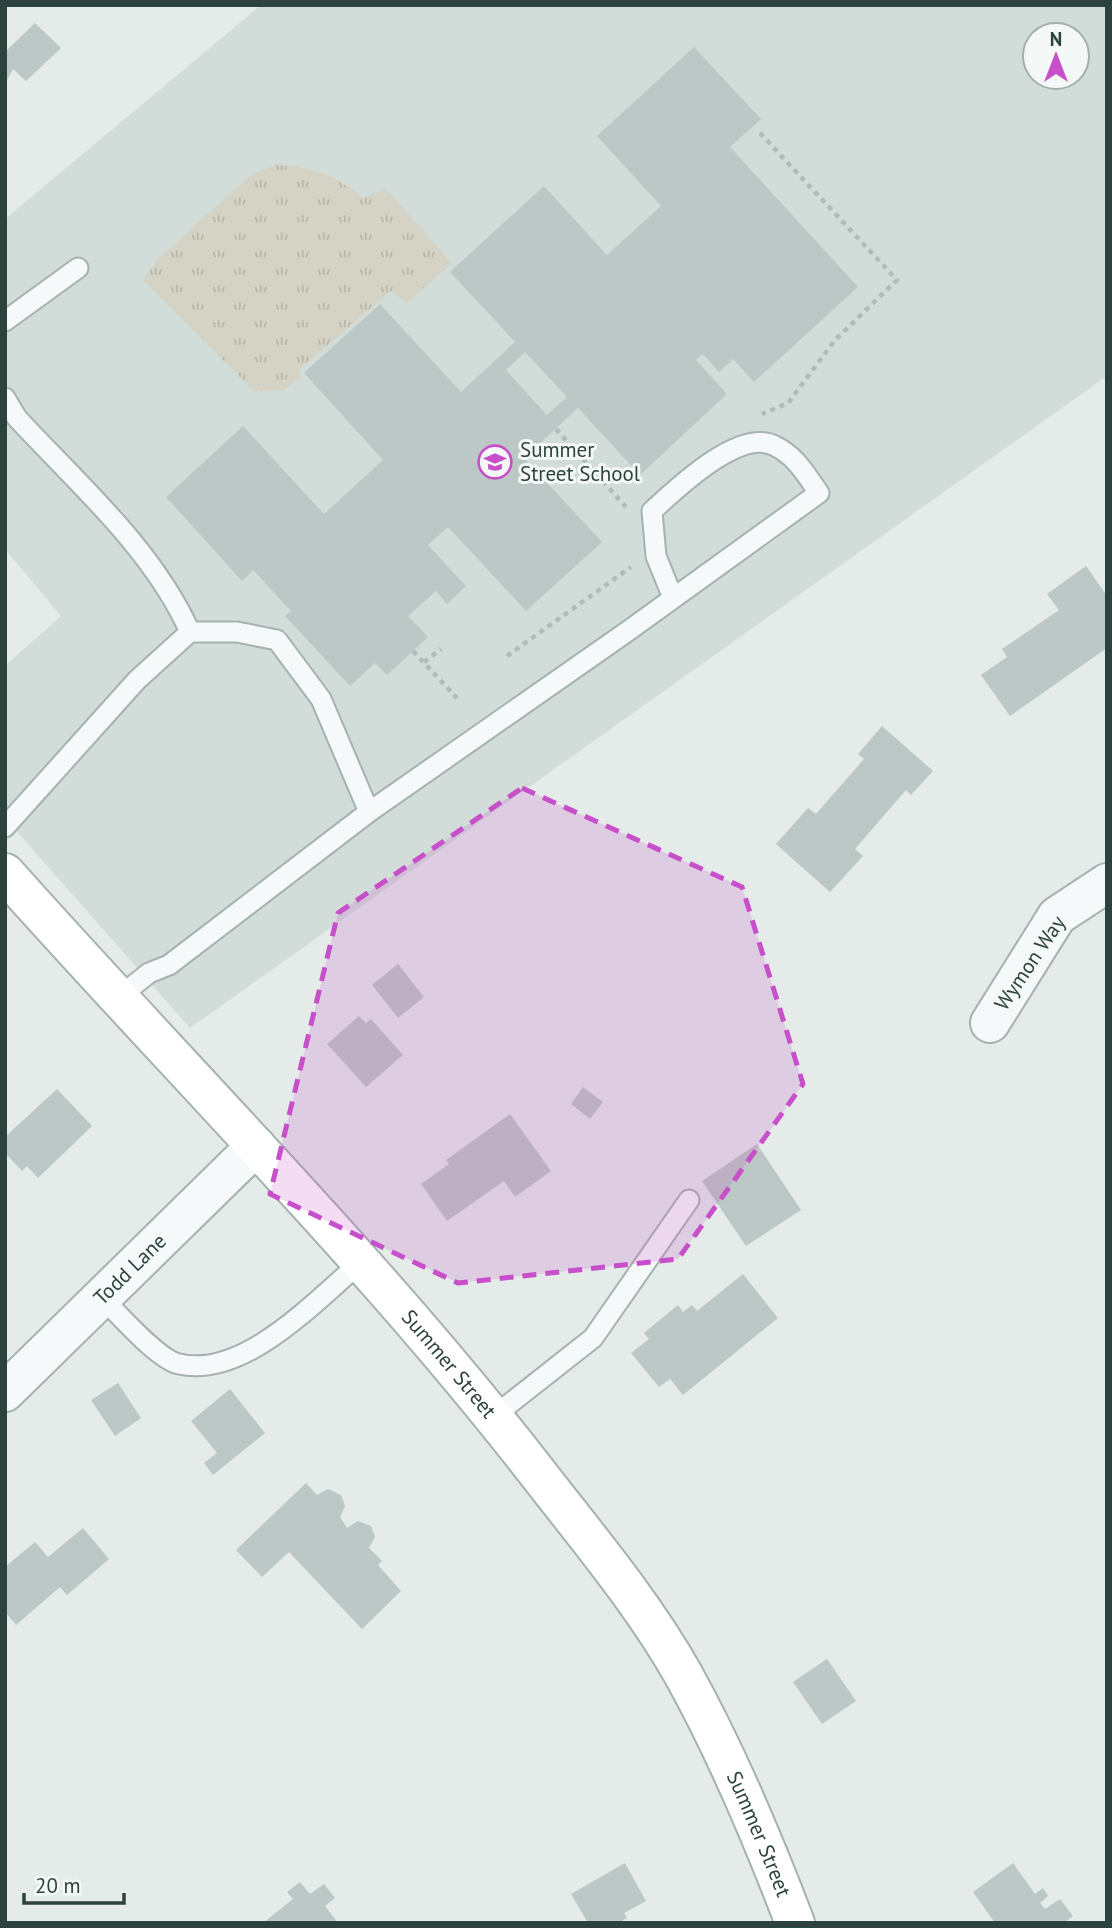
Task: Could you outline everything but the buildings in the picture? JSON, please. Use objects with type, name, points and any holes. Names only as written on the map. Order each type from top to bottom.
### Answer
[{"type":"main road","name":"Summer Street","points":[[5,873],[256,1146],[494,1416],[623,1582],[683,1674],[729,1768],[795,1923]]},
{"type":"street","name":"Wymon Way","points":[[990,1023],[1057,916],[1107,883]]},
{"type":"street","name":"Todd Lane","points":[[5,1391],[256,1146]]},
{"type":"lane","points":[[5,321],[78,268]]},
{"type":"lane","points":[[5,398],[17,418],[143,555],[177,604],[190,632]]},
{"type":"lane","points":[[119,997],[149,973],[180,957],[369,812],[673,598],[818,493],[796,460],[772,444],[744,444],[692,474],[652,511],[656,556],[673,598]]},
{"type":"lane","points":[[5,827],[137,680],[190,632],[237,632],[277,640],[321,699],[369,812]]},
{"type":"lane","points":[[494,1416],[593,1338],[688,1200]]},
{"type":"lane","points":[[102,1298],[146,1342],[177,1364],[224,1363],[282,1330],[360,1263]]},
{"type":"path","points":[[751,416],[788,403],[835,341],[897,280],[760,133]]},
{"type":"path","points":[[556,429],[633,516]]},
{"type":"path","points":[[507,656],[631,568],[634,555]]},
{"type":"path","points":[[424,662],[441,649]]},
{"type":"path","points":[[413,651],[457,698]]},
{"type":"highlighted area","points":[[522,788],[742,887],[803,1084],[678,1259],[458,1283],[270,1194],[338,913]]},
{"type":"shaded area","name":"Summer Street School","points":[[261,5],[1107,5],[1107,376],[190,1028],[5,818],[5,666],[61,616],[5,549],[5,219]]},
{"type":"green space","points":[[277,165],[323,174],[343,183],[363,198],[385,188],[452,263],[407,303],[391,291],[299,370],[301,378],[283,391],[254,391],[143,280],[158,259],[253,173]]},
{"type":"place","name":"Summer Street School","points":[[495,462]]}]
